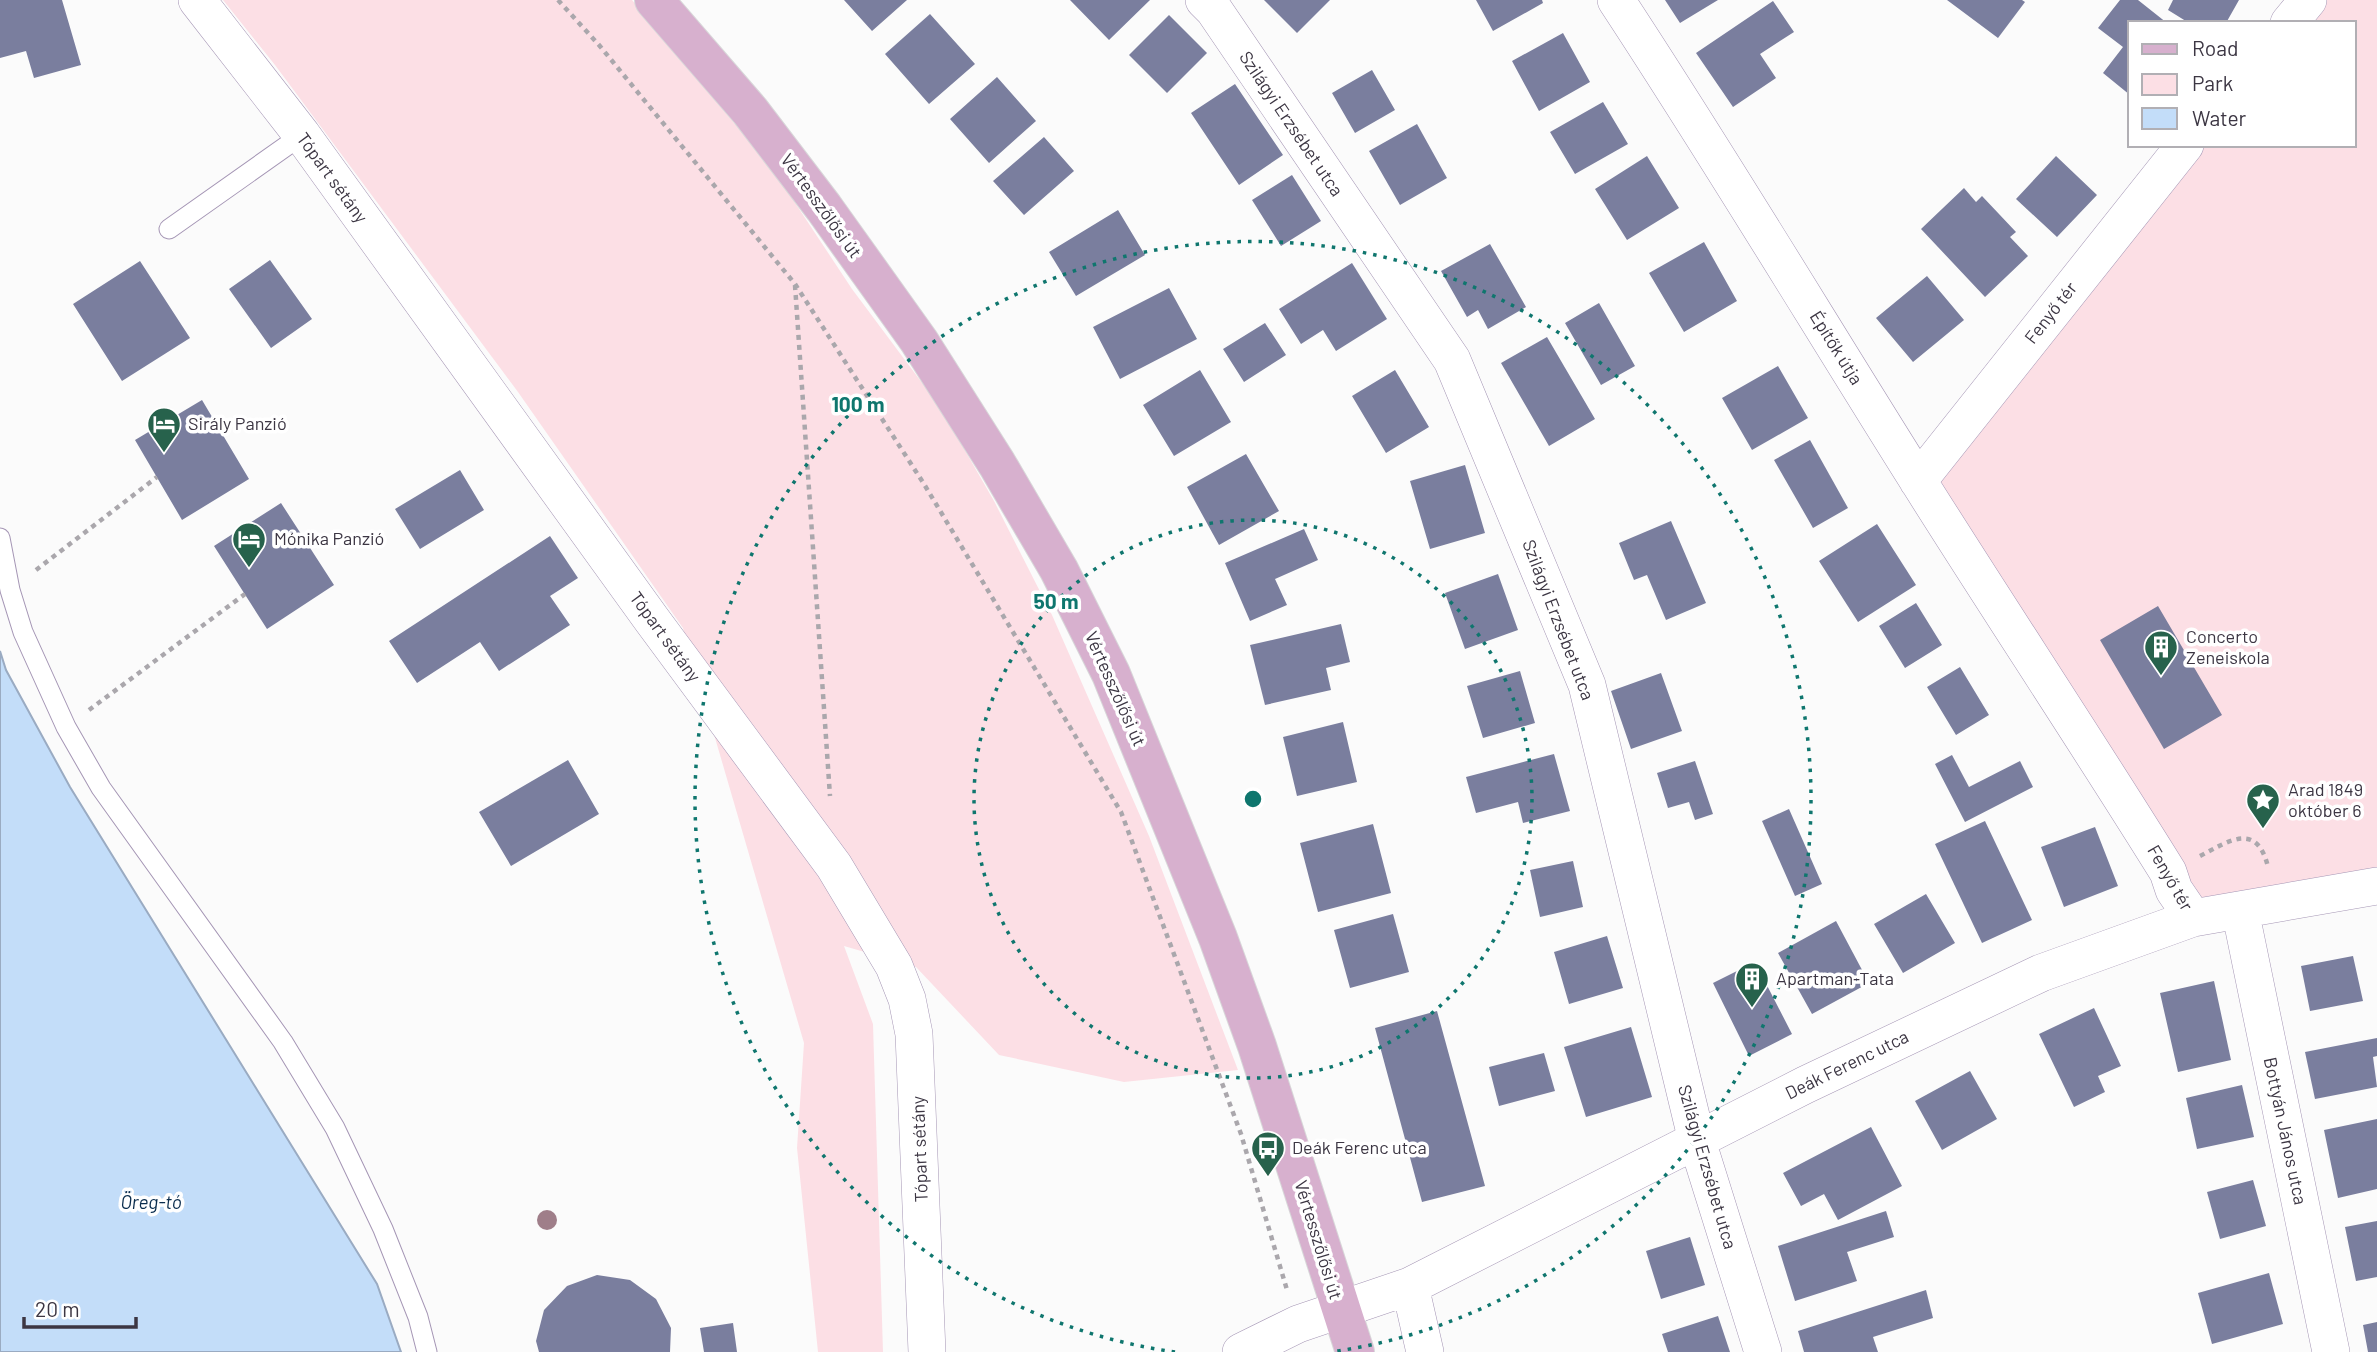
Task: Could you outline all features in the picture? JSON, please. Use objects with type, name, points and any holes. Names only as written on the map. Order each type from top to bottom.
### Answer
[{"type":"main road","name":"Vértesszőlősi út","points":[[654,0],[750,111],[824,208],[919,341],[997,464],[1059,570],[1111,674],[1218,938],[1257,1046],[1354,1352]]},
{"type":"street","name":"Tópart sétány","points":[[197,0],[302,135],[652,620],[834,866],[894,967],[907,999],[915,1034],[927,1352]]},
{"type":"street","name":"Szilágyi Erzsébet utca","points":[[1204,0],[1214,10],[1452,360],[1587,685],[1697,1141],[1763,1352]]},
{"type":"street","name":"Építők útja","points":[[1616,0],[1679,96],[1918,481],[2057,695]]},
{"type":"street","points":[[2291,21],[2308,0]]},
{"type":"street","name":"Fenyő tér","points":[[1918,481],[2183,147]]},
{"type":"street","name":"Fenyő tér","points":[[2057,695],[2168,872],[2174,890],[2193,918]]},
{"type":"street","name":"Deák Ferenc utca","points":[[1241,1352],[1298,1324],[1410,1286],[1805,1085],[2041,973],[2193,918],[2377,886]]},
{"type":"street","name":"Bottyán János utca","points":[[2240,910],[2330,1352]]},
{"type":"street","points":[[1410,1286],[1425,1352]]},
{"type":"lane","points":[[169,229],[302,135]]},
{"type":"lane","points":[[0,538],[10,590],[23,632],[66,727],[101,788],[283,1042],[335,1128],[383,1229],[418,1317],[427,1352]]},
{"type":"path","points":[[558,0],[599,45],[795,284],[924,484],[1121,812],[1241,1134],[1298,1324]]},
{"type":"path","points":[[795,284],[830,797]]},
{"type":"path","points":[[10,590],[156,477]]},
{"type":"path","points":[[66,727],[245,594]]},
{"type":"path","points":[[2168,872],[2234,838],[2244,838],[2255,842],[2264,851],[2277,903]]},
{"type":"green space","points":[[223,0],[632,0],[774,171],[852,289],[940,407],[994,501],[1052,615],[1149,836],[1238,1070],[1124,1082],[999,1055],[916,967],[844,946],[873,1024],[883,1352],[818,1352],[797,1148],[804,1043],[683,628],[518,392],[275,65]]},
{"type":"green space","points":[[2308,0],[2377,0],[2377,886],[2193,918],[1918,481],[2183,147],[2356,147],[2356,21],[2291,21]]},
{"type":"water","name":"Öreg-tó","points":[[0,651],[6,670],[70,787],[377,1284],[401,1352],[0,1352]]},
{"type":"building","points":[[0,0],[62,0],[81,65],[34,78],[26,51],[0,58]]},
{"type":"building","points":[[844,0],[907,0],[872,31]]},
{"type":"building","points":[[1070,0],[1150,0],[1109,40]]},
{"type":"building","points":[[1264,0],[1330,0],[1297,33]]},
{"type":"building","points":[[1476,0],[1542,0],[1543,3],[1493,31]]},
{"type":"building","points":[[1665,0],[1718,0],[1680,23]]},
{"type":"building","points":[[1947,0],[2022,0],[2025,2],[1998,38]]},
{"type":"building","points":[[2120,0],[2138,0],[2164,21],[2128,21],[2128,93],[2103,73],[2123,47],[2098,28]]},
{"type":"building","points":[[2173,0],[2239,0],[2227,21],[2186,21],[2168,10]]},
{"type":"building","points":[[1773,1],[1794,32],[1760,54],[1776,78],[1733,107],[1696,53]]},
{"type":"building","points":[[930,14],[975,64],[929,104],[885,54]]},
{"type":"building","points":[[1169,15],[1207,53],[1167,93],[1129,55]]},
{"type":"building","points":[[1563,33],[1590,82],[1539,111],[1512,61]]},
{"type":"building","points":[[1372,70],[1395,110],[1355,133],[1332,93]]},
{"type":"building","points":[[997,77],[1036,121],[989,163],[950,119]]},
{"type":"building","points":[[1235,84],[1283,155],[1239,185],[1191,113]]},
{"type":"building","points":[[1603,102],[1628,144],[1575,174],[1550,132]]},
{"type":"building","points":[[1417,124],[1447,178],[1400,205],[1369,151]]},
{"type":"building","points":[[1044,137],[1074,171],[1024,215],[993,181]]},
{"type":"building","points":[[1647,156],[1679,208],[1627,240],[1595,189]]},
{"type":"building","points":[[2056,156],[2097,195],[2057,237],[2016,199]]},
{"type":"building","points":[[1292,175],[1321,221],[1281,246],[1252,200]]},
{"type":"building","points":[[1964,188],[1976,202],[1982,196],[2016,232],[2010,237],[2028,256],[1985,297],[1921,229]]},
{"type":"building","points":[[1118,210],[1145,255],[1076,296],[1049,252]]},
{"type":"building","points":[[1704,242],[1737,301],[1684,332],[1649,273]]},
{"type":"building","points":[[1490,244],[1526,307],[1488,329],[1478,310],[1467,317],[1441,271]]},
{"type":"building","points":[[270,260],[312,319],[271,348],[229,289]]},
{"type":"building","points":[[140,261],[190,338],[122,381],[73,304]]},
{"type":"building","points":[[1352,263],[1387,319],[1336,351],[1323,330],[1301,344],[1279,309]]},
{"type":"building","points":[[1927,276],[1964,320],[1913,362],[1876,318]]},
{"type":"building","points":[[1169,288],[1197,339],[1120,379],[1093,327]]},
{"type":"building","points":[[1599,303],[1635,366],[1601,385],[1565,323]]},
{"type":"building","points":[[1265,323],[1286,355],[1244,382],[1223,349]]},
{"type":"building","points":[[1547,337],[1595,419],[1549,446],[1501,363]]},
{"type":"building","points":[[1778,366],[1808,418],[1752,450],[1722,398]]},
{"type":"building","points":[[1200,370],[1231,422],[1174,456],[1143,405]]},
{"type":"building","points":[[1395,370],[1429,427],[1386,453],[1352,396]]},
{"type":"building","points":[[202,400],[249,479],[182,520],[135,440]]},
{"type":"building","points":[[1810,440],[1848,508],[1813,528],[1774,460]]},
{"type":"building","points":[[1246,454],[1279,511],[1219,545],[1187,487]]},
{"type":"building","points":[[1465,465],[1485,533],[1430,549],[1410,481]]},
{"type":"building","points":[[460,470],[484,510],[420,549],[395,509]]},
{"type":"building","points":[[281,503],[334,585],[267,629],[214,546]]},
{"type":"building","points":[[1671,521],[1706,603],[1666,620],[1647,575],[1634,580],[1619,543]]},
{"type":"building","points":[[1877,524],[1916,585],[1858,622],[1819,561]]},
{"type":"building","points":[[1304,529],[1318,560],[1275,579],[1287,605],[1250,621],[1225,563]]},
{"type":"building","points":[[550,536],[578,578],[550,596],[570,625],[499,671],[480,642],[417,683],[389,641]]},
{"type":"building","points":[[1498,574],[1518,630],[1465,649],[1445,593]]},
{"type":"building","points":[[1916,603],[1942,645],[1905,668],[1879,626]]},
{"type":"building","name":"Concerto Zeneiskola","points":[[2158,606],[2222,715],[2164,749],[2100,640]]},
{"type":"building","points":[[1341,624],[1350,662],[1326,668],[1331,690],[1265,705],[1250,645]]},
{"type":"building","points":[[1960,667],[1989,715],[1956,735],[1927,687]]},
{"type":"building","points":[[1520,671],[1535,723],[1483,738],[1467,686]]},
{"type":"building","points":[[1661,673],[1682,731],[1631,749],[1611,691]]},
{"type":"building","points":[[1343,722],[1357,782],[1297,796],[1283,737]]},
{"type":"building","points":[[1554,754],[1570,811],[1523,823],[1518,802],[1476,813],[1466,777]]},
{"type":"building","points":[[1952,755],[1969,787],[2020,761],[2033,787],[1965,822],[1935,764]]},
{"type":"building","points":[[568,760],[599,814],[511,866],[479,812]]},
{"type":"building","points":[[1695,761],[1713,814],[1695,820],[1689,802],[1668,808],[1657,773]]},
{"type":"building","points":[[1789,809],[1822,884],[1795,896],[1762,821]]},
{"type":"building","points":[[1985,821],[2032,920],[1982,943],[1935,844]]},
{"type":"building","points":[[1373,824],[1391,893],[1318,912],[1300,843]]},
{"type":"building","points":[[2095,827],[2118,886],[2064,907],[2041,847]]},
{"type":"building","points":[[1573,861],[1583,907],[1540,917],[1530,870]]},
{"type":"building","points":[[1926,894],[1955,943],[1903,973],[1874,924]]},
{"type":"building","points":[[1393,914],[1409,972],[1350,988],[1334,930]]},
{"type":"building","points":[[1836,921],[1869,983],[1812,1014],[1778,953]]},
{"type":"building","points":[[1607,936],[1623,988],[1569,1004],[1554,952]]},
{"type":"building","points":[[2353,956],[2363,1001],[2310,1011],[2301,966]]},
{"type":"building","name":"Apartman-Tata","points":[[1755,962],[1792,1034],[1749,1056],[1713,983]]},
{"type":"building","points":[[2214,981],[2231,1060],[2178,1072],[2160,993]]},
{"type":"building","points":[[2094,1008],[2121,1066],[2098,1076],[2105,1092],[2074,1107],[2039,1034]]},
{"type":"building","points":[[1437,1011],[1485,1186],[1422,1202],[1375,1028]]},
{"type":"building","points":[[1631,1027],[1652,1097],[1586,1117],[1564,1047]]},
{"type":"building","points":[[2377,1038],[2377,1056],[2373,1057],[2377,1087],[2315,1099],[2305,1052]]},
{"type":"building","points":[[1544,1053],[1555,1091],[1499,1106],[1489,1067]]},
{"type":"building","points":[[1970,1071],[1997,1119],[1942,1150],[1915,1101]]},
{"type":"building","points":[[2242,1085],[2254,1137],[2197,1149],[2186,1098]]},
{"type":"building","points":[[2377,1119],[2377,1189],[2338,1198],[2324,1130]]},
{"type":"building","points":[[1871,1127],[1902,1186],[1838,1220],[1824,1194],[1801,1206],[1783,1173]]},
{"type":"building","points":[[2253,1180],[2266,1226],[2220,1239],[2207,1192]]},
{"type":"building","points":[[1886,1211],[1894,1237],[1847,1252],[1857,1281],[1795,1301],[1778,1246]]},
{"type":"building","points":[[2377,1221],[2377,1277],[2356,1281],[2345,1227]]},
{"type":"building","points":[[1690,1237],[1705,1285],[1661,1299],[1646,1251]]},
{"type":"building","points":[[2269,1273],[2283,1324],[2212,1344],[2198,1293]]},
{"type":"building","points":[[597,1275],[630,1280],[656,1299],[671,1328],[670,1352],[539,1352],[536,1341],[544,1310],[567,1286]]},
{"type":"building","points":[[1926,1290],[1933,1318],[1873,1337],[1878,1352],[1804,1352],[1798,1331]]},
{"type":"building","points":[[1718,1316],[1730,1352],[1668,1352],[1662,1334]]},
{"type":"building","points":[[2377,1322],[2377,1352],[2368,1352],[2363,1325]]},
{"type":"building","points":[[733,1323],[737,1352],[704,1352],[700,1328]]},
{"type":"place","name":"Sirály Panzió","points":[[164,454]]},
{"type":"place","name":"Mónika Panzió","points":[[249,569]]},
{"type":"place","name":"Concerto Zeneiskola","points":[[2161,677]]},
{"type":"place","name":"Arad 1849 október 6","points":[[2263,830]]},
{"type":"place","name":"Apartman-Tata","points":[[1752,1009]]},
{"type":"place","name":"Deák Ferenc utca","points":[[1268,1178]]}]
